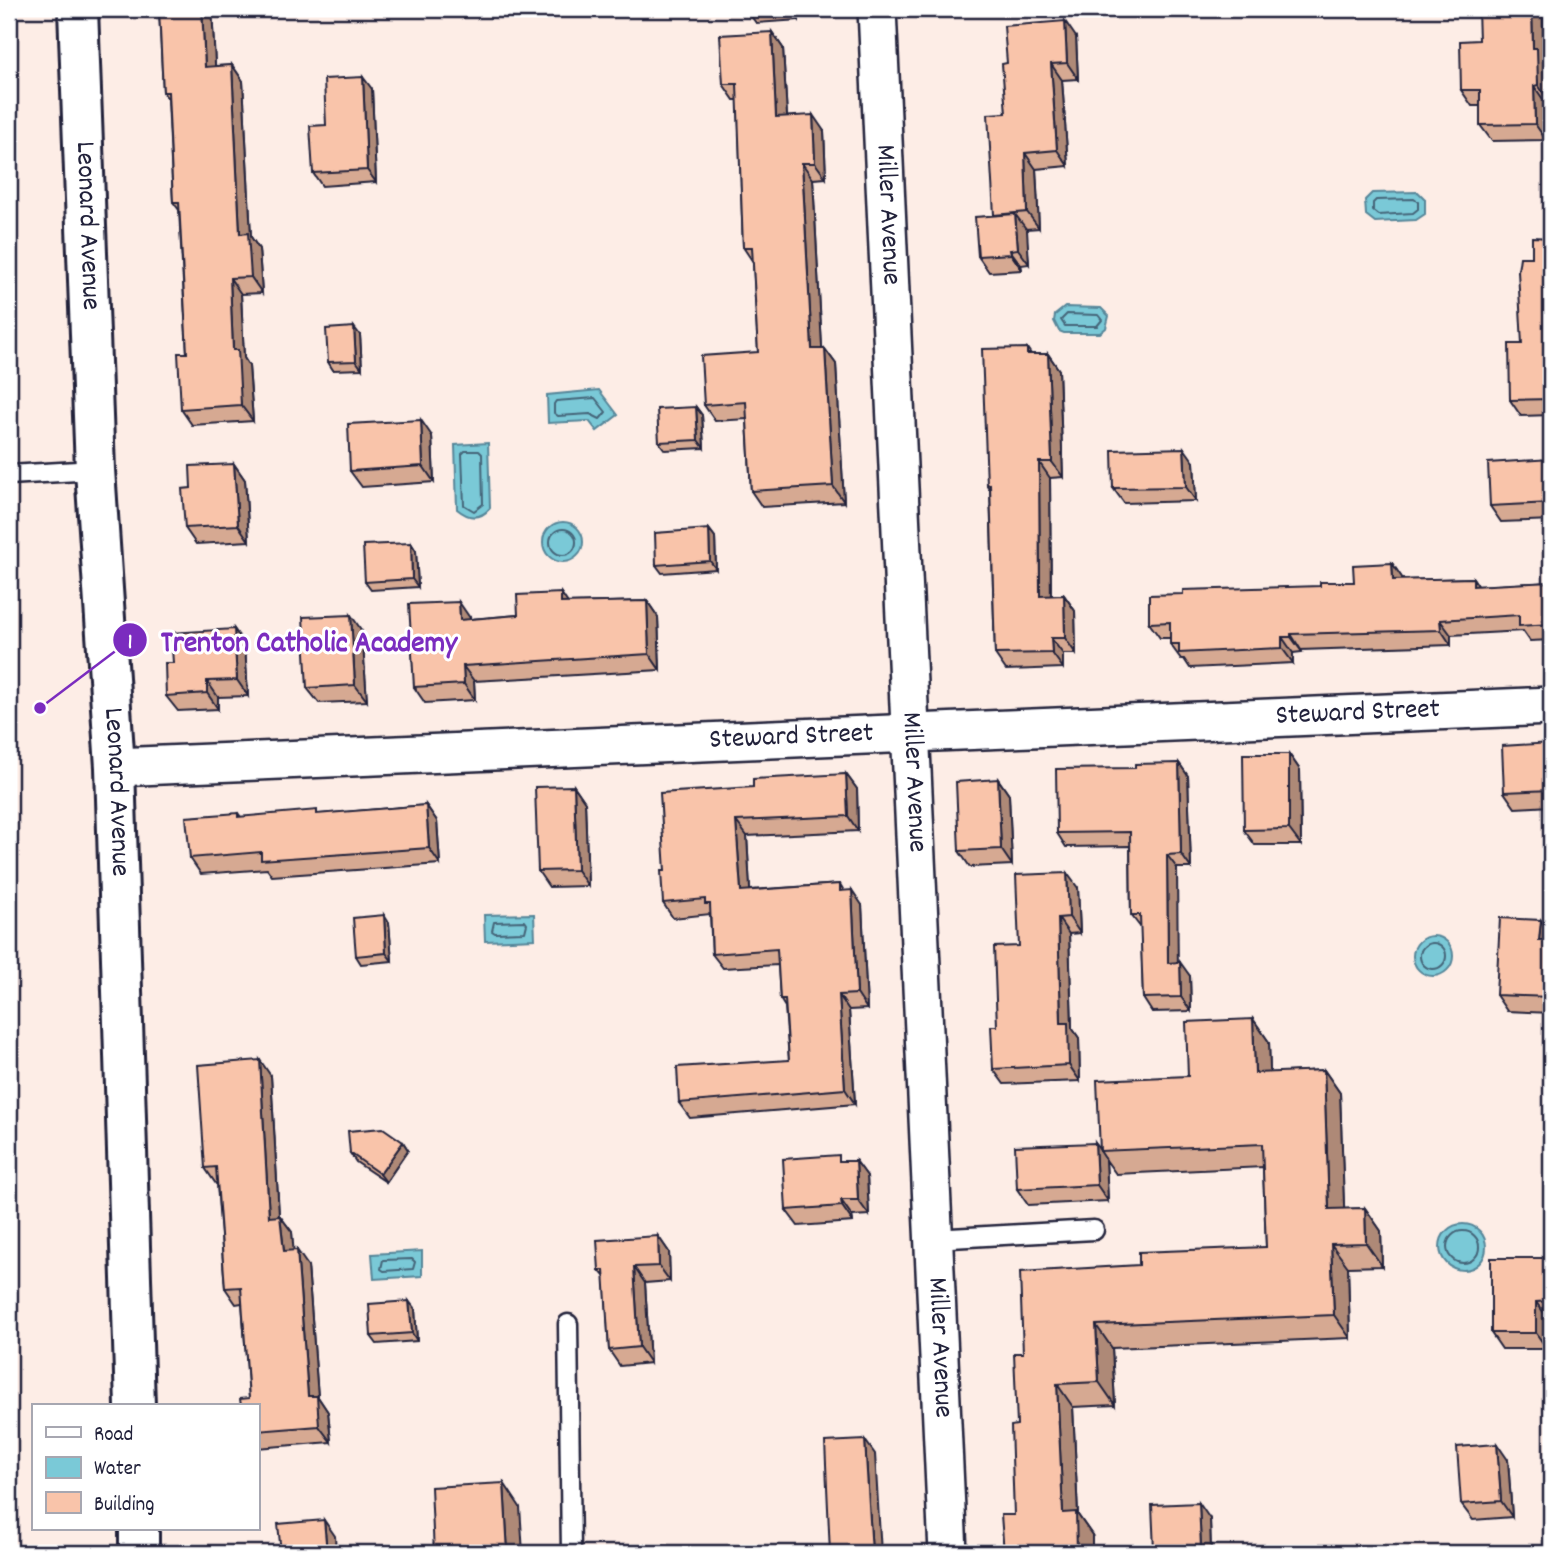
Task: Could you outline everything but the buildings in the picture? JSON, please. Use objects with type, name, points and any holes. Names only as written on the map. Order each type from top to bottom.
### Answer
[{"type":"street","name":"Leonard Avenue","points":[[78,9],[96,470],[115,767],[135,1404]]},
{"type":"street","name":"Miller Avenue","points":[[877,9],[948,1553]]},
{"type":"street","name":"Steward Street","points":[[115,767],[1551,706]]},
{"type":"street","points":[[139,1530],[139,1553]]},
{"type":"lane","points":[[9,475],[96,470]]},
{"type":"lane","points":[[933,1239],[1094,1230]]},
{"type":"lane","points":[[568,1324],[570,1553]]},
{"type":"water","points":[[1418,192],[1425,199],[1425,214],[1416,220],[1375,222],[1366,215],[1365,200],[1372,193]]},
{"type":"water","points":[[1065,307],[1101,308],[1109,316],[1106,328],[1100,333],[1059,331],[1054,321],[1055,315]]},
{"type":"water","points":[[599,390],[618,415],[597,431],[589,421],[548,423],[547,395]]},
{"type":"water","points":[[488,443],[490,508],[482,515],[466,515],[457,509],[455,445]]},
{"type":"water","points":[[563,522],[577,528],[583,542],[577,556],[563,562],[549,556],[543,542],[549,528]]},
{"type":"water","points":[[534,914],[535,939],[485,941],[484,915]]},
{"type":"water","points":[[1433,936],[1447,942],[1453,956],[1447,970],[1433,976],[1419,970],[1413,956],[1419,942]]},
{"type":"water","points":[[1463,1224],[1479,1231],[1486,1247],[1479,1263],[1463,1270],[1447,1263],[1440,1247],[1447,1231]]},
{"type":"water","points":[[422,1251],[422,1276],[374,1279],[372,1254]]},
{"type":"place","name":"Trenton Catholic Academy","points":[[40,708]]}]
